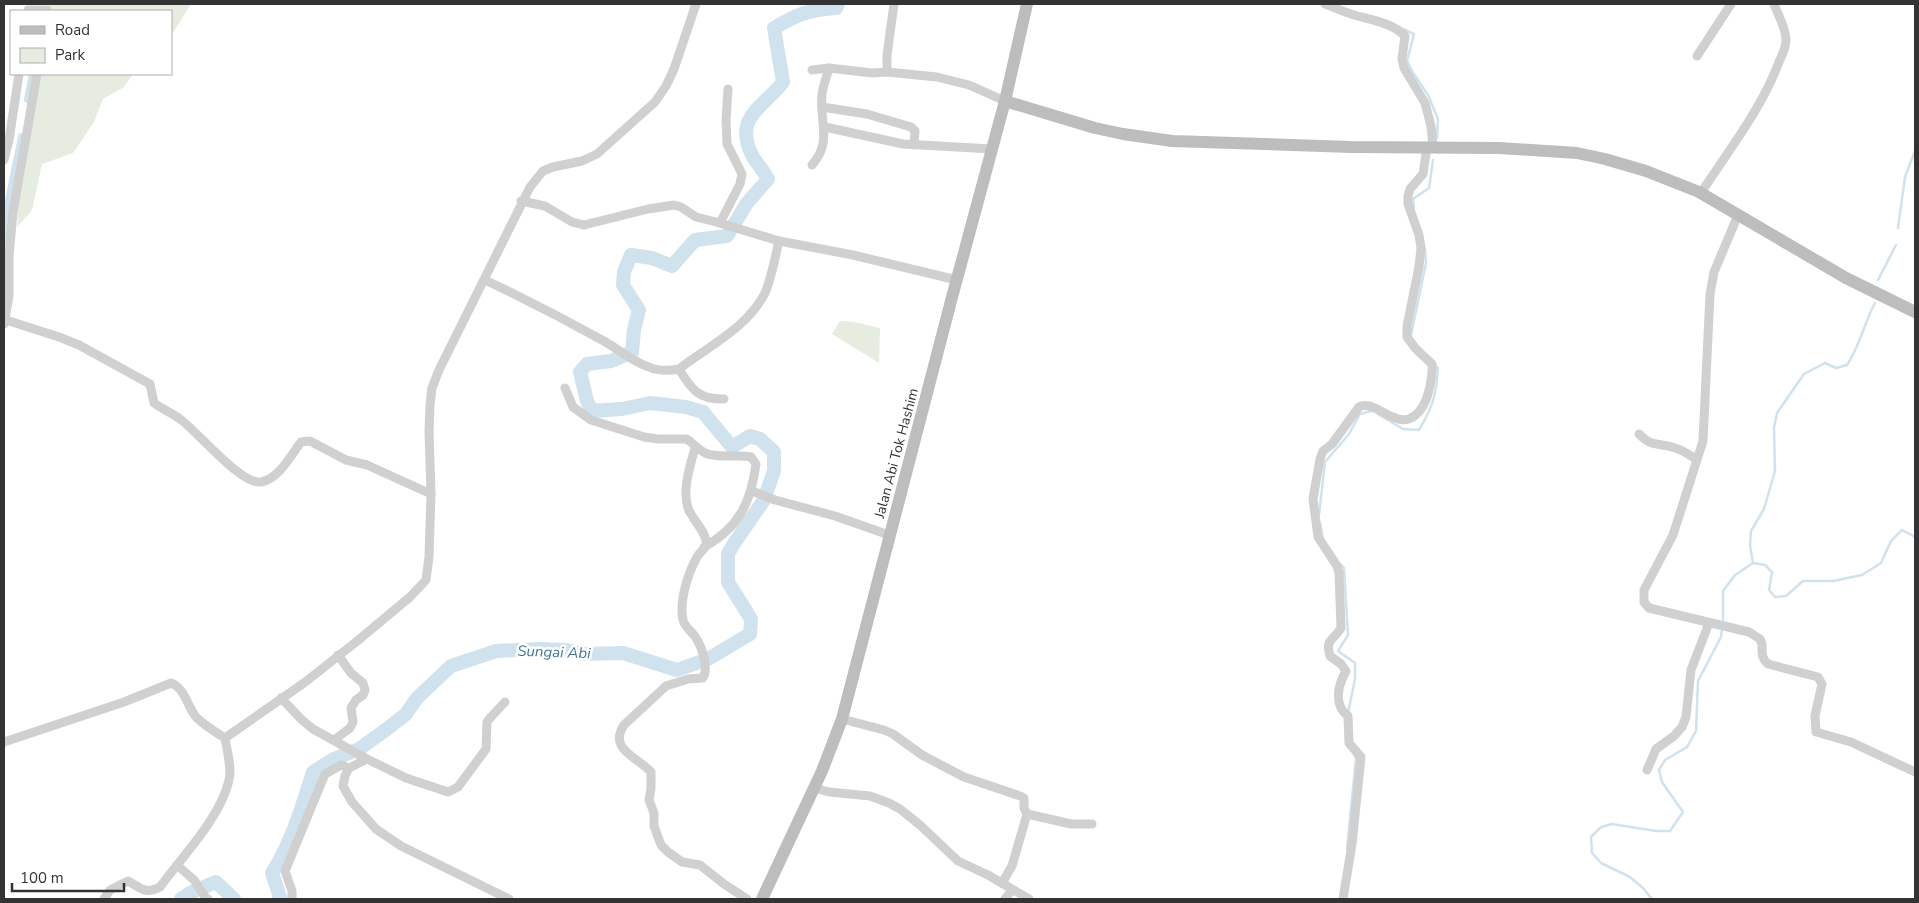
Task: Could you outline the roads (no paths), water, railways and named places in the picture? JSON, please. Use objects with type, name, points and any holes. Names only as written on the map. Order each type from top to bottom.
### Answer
[{"type":"street","points":[[224,738],[281,698],[383,620],[426,580],[429,557],[431,494],[429,431],[432,388],[439,370],[485,280],[522,201],[543,171],[591,158],[618,137],[655,102],[666,86],[674,69],[696,4]]},
{"type":"street","points":[[887,72],[887,55],[894,4]]},
{"type":"street","name":"Jalan Abi Tok Hashim","points":[[762,899],[814,788],[842,719],[1005,101],[1027,4]]},
{"type":"street","points":[[1325,4],[1352,15],[1384,24],[1398,30],[1405,36],[1402,58],[1404,68],[1425,103],[1431,126],[1430,147],[1423,174],[1410,189],[1408,196],[1421,248],[1419,268],[1407,326],[1407,337],[1416,349],[1432,364],[1429,392],[1419,412],[1414,418],[1408,420],[1400,419],[1366,406],[1358,407],[1320,459],[1313,499],[1318,537],[1337,566],[1339,573],[1341,628],[1328,644],[1330,656],[1341,664],[1346,671],[1343,676],[1338,700],[1346,715],[1349,743],[1361,756],[1344,899]]},
{"type":"street","points":[[1697,56],[1731,4]]},
{"type":"street","points":[[1700,193],[1762,101],[1774,76],[1786,45],[1786,39],[1774,4]]},
{"type":"street","points":[[29,9],[46,9]]},
{"type":"street","points":[[812,165],[822,151],[824,140],[822,93],[829,68]]},
{"type":"street","points":[[812,70],[829,68],[950,79],[1005,101],[1114,132],[1172,141],[1351,147],[1499,148],[1577,153],[1625,164],[1700,193],[1846,278],[1915,312]]},
{"type":"street","points":[[4,160],[19,75]]},
{"type":"street","points":[[36,75],[13,212],[9,256],[9,296],[5,322],[59,337],[79,345],[150,384],[154,403],[180,419],[210,448],[251,482],[263,482],[277,473],[301,442],[305,440],[314,442],[346,460],[367,465],[431,494]]},
{"type":"street","points":[[724,224],[740,184],[742,174],[728,144],[726,126],[728,89]]},
{"type":"street","points":[[822,108],[867,114],[911,126],[915,131],[914,145]]},
{"type":"street","points":[[824,127],[914,145],[992,149]]},
{"type":"street","points":[[522,201],[545,206],[577,224],[590,224],[615,216],[674,204],[681,206],[696,217],[779,241],[845,253],[957,280]]},
{"type":"street","points":[[1738,215],[1712,280],[1708,310],[1703,440],[1673,535],[1647,583],[1643,597],[1646,606],[1650,608],[1749,632],[1760,640],[1762,655],[1768,664],[1818,677],[1821,680],[1822,684],[1815,716],[1816,732],[1851,742],[1915,772]]},
{"type":"street","points":[[485,280],[540,306],[622,351],[643,365],[656,370],[679,369],[717,343],[752,313],[766,291],[779,241]]},
{"type":"street","points":[[679,369],[698,394],[707,399],[724,400]]},
{"type":"street","points":[[565,388],[573,407],[591,420],[644,437],[690,440],[695,448],[708,454],[750,456],[756,464],[752,491],[735,523],[718,540],[704,547]]},
{"type":"street","points":[[1639,434],[1652,444],[1675,448],[1696,458]]},
{"type":"street","points":[[695,448],[685,499],[689,513],[706,539],[704,547],[692,568],[682,606],[684,623],[697,638],[702,652],[705,673],[703,678],[688,679],[666,686],[624,725],[619,733],[618,740],[624,750],[651,772],[649,800],[654,813],[654,826],[661,845],[682,862],[700,865],[747,899]]},
{"type":"street","points":[[752,491],[774,500],[835,516],[889,535]]},
{"type":"street","points":[[1647,770],[1656,749],[1674,736],[1682,727],[1686,717],[1690,670],[1713,624]]},
{"type":"street","points":[[334,740],[350,728],[353,722],[351,708],[365,690],[363,683],[351,673],[338,655]]},
{"type":"street","points":[[4,742],[124,702],[171,683],[180,688],[197,718],[224,738],[229,780],[221,804],[177,865],[160,887],[152,891],[139,889],[128,881],[110,890],[104,899]]},
{"type":"street","points":[[281,698],[302,720],[367,759],[406,778],[448,792],[458,787],[486,749],[487,722],[505,702]]},
{"type":"street","points":[[842,719],[893,734],[922,755],[964,777],[1024,798],[1024,808],[1027,814],[1012,866],[1002,883]]},
{"type":"street","points":[[367,759],[349,768],[343,786],[345,792],[365,818],[380,833],[400,846],[509,899]]},
{"type":"street","points":[[292,899],[292,891],[285,871],[325,774],[340,765],[349,768]]},
{"type":"street","points":[[814,788],[829,792],[870,796],[889,803],[920,825],[958,861],[1029,899]]},
{"type":"street","points":[[1027,814],[1071,824],[1092,824]]},
{"type":"street","points":[[177,865],[194,880],[207,899]]},
{"type":"street","points":[[1005,899],[1012,890]]},
{"type":"waterway","name":"Sungai Abi","points":[[767,491],[774,471],[774,452],[760,439],[750,436],[732,447],[703,412],[686,407],[650,403],[622,409],[592,411],[587,401],[580,372],[587,364],[611,361],[632,352],[634,330],[639,310],[623,285],[624,272],[631,255],[652,258],[672,266],[695,240],[727,236],[747,203],[768,179],[753,157],[747,143],[746,132],[753,114],[783,82],[774,28],[804,14],[836,8],[838,4]]},
{"type":"waterway","points":[[1403,29],[1414,34],[1407,61],[1428,95],[1438,119],[1437,138]]},
{"type":"waterway","points":[[28,99],[33,75]]},
{"type":"waterway","points":[[4,286],[6,215],[22,137]]},
{"type":"waterway","points":[[1898,228],[1905,177],[1915,151]]},
{"type":"waterway","points":[[1414,208],[1413,199],[1429,188],[1433,160]]},
{"type":"waterway","points":[[1878,280],[1896,245]]},
{"type":"waterway","points":[[1411,335],[1426,263],[1425,249]]},
{"type":"waterway","points":[[1753,563],[1750,545],[1751,531],[1764,509],[1775,471],[1774,428],[1777,413],[1804,374],[1825,363],[1836,368],[1847,365],[1875,303]]},
{"type":"waterway","points":[[1378,414],[1403,429],[1419,430],[1428,414],[1435,394],[1438,368],[1435,366]]},
{"type":"waterway","points":[[1319,515],[1325,462],[1349,434],[1360,414],[1371,411]]},
{"type":"waterway","name":"Sungai Abi","points":[[279,899],[272,873],[291,836],[313,772],[334,759],[359,749],[387,729],[406,714],[417,698],[451,666],[496,651],[540,649],[567,650],[584,654],[623,653],[677,670],[708,659],[750,634],[751,619],[728,582],[728,554],[764,500]]},
{"type":"waterway","points":[[1320,523],[1323,540]]},
{"type":"waterway","points":[[1723,623],[1723,591],[1735,575],[1753,563],[1765,565],[1772,572],[1769,590],[1775,597],[1786,596],[1803,581],[1833,581],[1862,575],[1881,563],[1891,541],[1902,530],[1915,537]]},
{"type":"waterway","points":[[1339,563],[1344,568],[1348,635],[1338,651],[1355,663],[1355,679],[1348,713]]},
{"type":"waterway","points":[[1652,899],[1630,877],[1601,863],[1592,853],[1591,837],[1601,827],[1612,824],[1656,831],[1670,831],[1683,812],[1662,782],[1659,770],[1665,760],[1687,747],[1696,731],[1698,681],[1721,637],[1722,629]]},
{"type":"waterway","points":[[1347,849],[1356,758],[1354,755]]},
{"type":"waterway","name":"Sungai Abi","points":[[181,899],[216,882],[234,899]]}]
